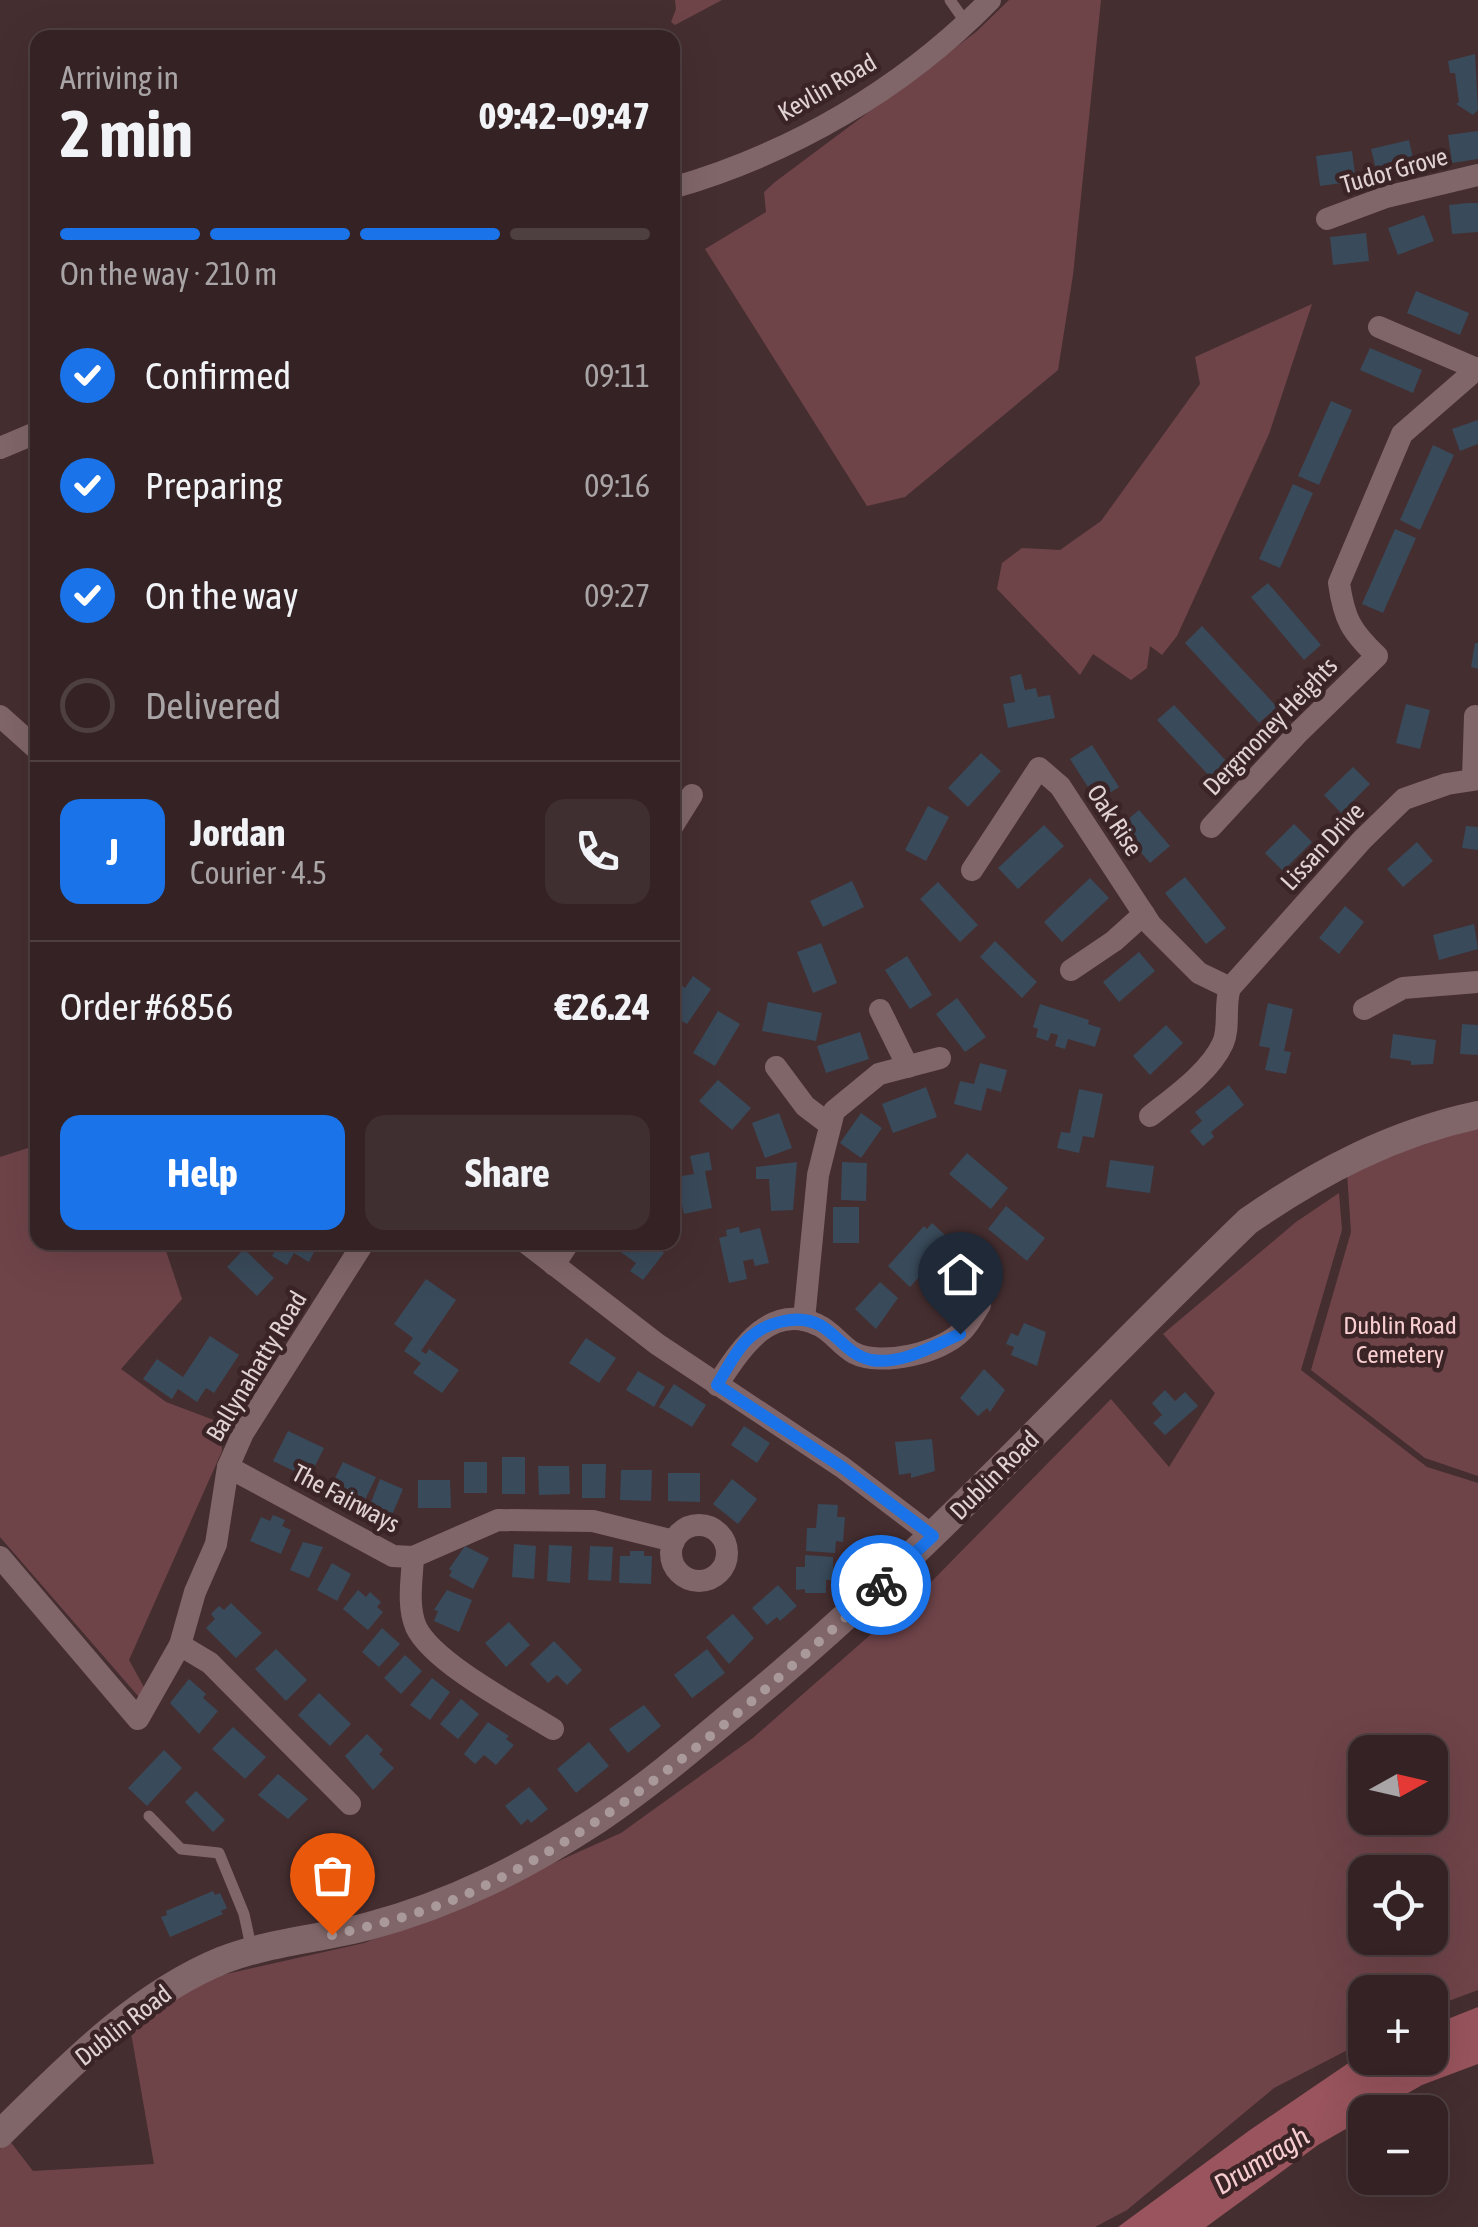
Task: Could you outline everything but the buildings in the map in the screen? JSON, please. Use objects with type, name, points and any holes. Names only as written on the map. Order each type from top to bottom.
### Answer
[{"type":"street","name":"Kevlin Road","points":[[680,185],[758,160],[833,122],[879,93],[990,0]]},
{"type":"street","name":"Tudor Grove","points":[[1327,219],[1386,198],[1478,176]]},
{"type":"street","points":[[1379,327],[1477,368]]},
{"type":"street","name":"Dergmoney Heights","points":[[1210,826],[1298,732],[1377,656],[1353,632],[1342,610],[1339,583],[1402,434],[1477,368]]},
{"type":"street","points":[[0,448],[30,435]]},
{"type":"street","points":[[0,716],[30,743]]},
{"type":"street","points":[[1475,716],[1475,778]]},
{"type":"street","name":"Oak Rise","points":[[972,870],[1038,768],[1060,786],[1144,914],[1199,973],[1230,988]]},
{"type":"street","name":"Lissan Drive","points":[[1230,988],[1362,840],[1404,799],[1475,778]]},
{"type":"street","points":[[680,814],[692,795]]},
{"type":"street","points":[[1072,970],[1144,914]]},
{"type":"street","points":[[1364,1009],[1403,988],[1478,982]]},
{"type":"street","points":[[1150,1116],[1192,1083],[1224,1041],[1230,988]]},
{"type":"street","points":[[880,1010],[908,1067]]},
{"type":"street","points":[[804,1320],[818,1175],[834,1111],[879,1074],[940,1058]]},
{"type":"street","points":[[776,1067],[805,1106],[830,1125]]},
{"type":"street","name":"Dublin Road","points":[[0,2134],[128,2015],[178,1982],[222,1960],[366,1927],[478,1890],[548,1850],[653,1779],[780,1676],[933,1536],[1248,1221],[1296,1187],[1342,1162],[1392,1140],[1478,1115]]},
{"type":"street","name":"Ballynahatty Road","points":[[0,1557],[138,1718],[180,1645],[195,1592],[216,1544],[228,1468],[243,1434],[359,1250]]},
{"type":"street","points":[[534,1250],[657,1344],[842,1467],[933,1536]]},
{"type":"street","points":[[554,1265],[563,1250]]},
{"type":"street","points":[[717,1385],[748,1340],[778,1321],[804,1320],[820,1325],[848,1350],[866,1359],[886,1361],[920,1352],[960,1334],[980,1306]]},
{"type":"street","name":"The Fairways","points":[[228,1468],[393,1556],[413,1557],[498,1520],[593,1521],[674,1540]]},
{"type":"street","points":[[413,1557],[411,1600],[416,1628],[446,1660],[553,1729]]},
{"type":"street","points":[[180,1645],[210,1663],[350,1804]]},
{"type":"lane","points":[[950,0],[966,22]]},
{"type":"lane","points":[[148,1816],[180,1849],[219,1853],[244,1914],[252,1951]]},
{"type":"green space","points":[[675,0],[722,0],[675,25],[671,22]]},
{"type":"green space","points":[[1009,0],[1101,0],[1073,275],[1058,370],[905,497],[867,506],[705,249],[766,212],[764,192],[775,182],[976,32]]},
{"type":"green space","points":[[1312,304],[1269,434],[1177,636],[1162,655],[1150,646],[1147,668],[1131,680],[1093,654],[1080,675],[997,589],[1002,563],[1022,548],[1060,550],[1101,521],[1200,384],[1195,357]]},
{"type":"green space","name":"Dublin Road Cemetery","points":[[1478,1125],[1478,1476],[1425,1458],[1311,1370],[1351,1232],[1347,1172],[1397,1150]]},
{"type":"green space","points":[[30,1147],[30,1250],[166,1250],[182,1299],[121,1369],[166,1402],[219,1422],[222,1451],[129,1660],[146,1691],[139,1697],[0,1537],[0,1157]]},
{"type":"green space","points":[[1339,1193],[1342,1230],[1301,1370],[1427,1467],[1478,1483],[1478,1990],[1448,2001],[1448,1975],[1348,1975],[1348,2050],[1274,2088],[1127,2210],[1095,2227],[0,2227],[0,2149],[9,2140],[33,2171],[154,2164],[130,2027],[180,1995],[222,1975],[364,1943],[440,1914],[621,1833],[753,1738],[934,1579],[1111,1399],[1169,1467],[1215,1393],[1163,1334],[1296,1222]]},
{"type":"water","name":"Drumragh","points":[[1478,2007],[1478,2064],[1405,2095],[1348,2095],[1348,2128],[1318,2145],[1206,2227],[1118,2227],[1348,2063],[1348,2075],[1448,2075],[1448,2019]]},
{"type":"way so far","points":[[332,1935],[416,1913],[478,1890],[600,1818],[794,1665],[881,1585]]},
{"type":"route","points":[[881,1585],[933,1536],[842,1467],[717,1385],[748,1340],[778,1321],[804,1320],[820,1325],[848,1350],[866,1359],[886,1361],[920,1352],[960,1334]]}]
